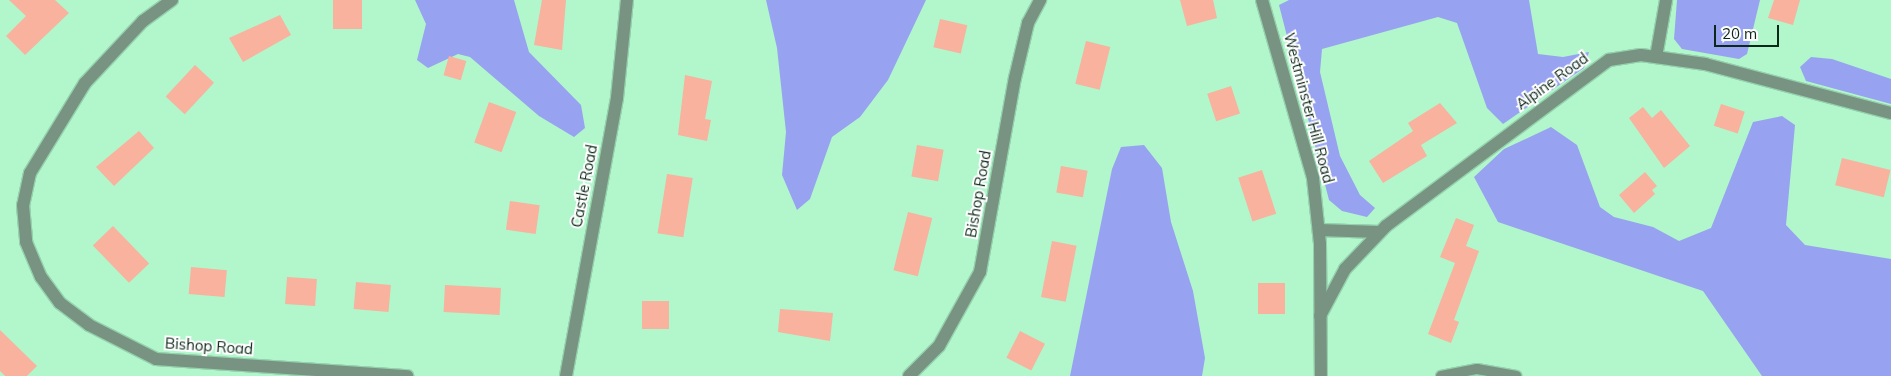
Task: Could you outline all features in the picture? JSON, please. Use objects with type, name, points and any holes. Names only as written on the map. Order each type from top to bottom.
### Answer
[{"type":"street","name":"Bishop Road","points":[[172,0],[144,21],[85,83],[30,173],[23,205],[26,242],[42,277],[60,303],[89,325],[156,359],[407,376]]},
{"type":"street","name":"Castle Road","points":[[566,376],[617,98],[626,0]]},
{"type":"street","name":"Bishop Road","points":[[909,376],[939,346],[980,272],[1015,78],[1028,24],[1040,0]]},
{"type":"street","name":"Westminster Hill Road","points":[[1262,0],[1313,178],[1319,230],[1321,376]]},
{"type":"street","points":[[1656,57],[1666,0]]},
{"type":"street","name":"Alpine Road","points":[[1320,316],[1342,273],[1380,232],[1592,70],[1618,57],[1656,57],[1705,64],[1891,113]]},
{"type":"street","points":[[1319,230],[1380,232]]},
{"type":"lane","points":[[1441,376],[1477,369],[1516,376]]},
{"type":"shaded area","points":[[415,0],[514,0],[529,52],[581,105],[585,128],[574,137],[539,116],[470,57],[458,54],[428,68],[417,60],[426,24]]},
{"type":"shaded area","points":[[766,0],[926,0],[888,80],[860,117],[832,137],[810,199],[797,210],[782,175],[786,132],[777,48]]},
{"type":"shaded area","points":[[1289,0],[1529,0],[1538,54],[1563,57],[1589,52],[1584,68],[1503,124],[1487,108],[1457,23],[1438,17],[1322,49],[1320,72],[1340,156],[1360,195],[1375,208],[1367,217],[1342,211],[1329,200],[1279,5]]},
{"type":"shaded area","points":[[1677,0],[1760,0],[1747,54],[1739,59],[1682,49],[1674,39]]},
{"type":"shaded area","points":[[1811,57],[1832,59],[1891,79],[1891,104],[1806,81],[1800,67]]},
{"type":"shaded area","points":[[1782,116],[1795,125],[1786,225],[1805,245],[1891,259],[1891,376],[1762,376],[1703,291],[1498,222],[1474,177],[1504,149],[1551,127],[1577,145],[1600,207],[1614,217],[1653,227],[1679,241],[1711,228],[1753,122]]},
{"type":"shaded area","points":[[1144,145],[1162,168],[1171,222],[1193,291],[1205,358],[1202,376],[1070,376],[1112,169],[1121,147]]},
{"type":"building","points":[[9,0],[55,0],[69,13],[25,55],[6,36],[26,16]]},
{"type":"building","points":[[333,0],[362,0],[362,29],[333,29]]},
{"type":"building","points":[[542,0],[566,0],[562,50],[534,45]]},
{"type":"building","points":[[1180,0],[1213,0],[1217,18],[1187,26]]},
{"type":"building","points":[[1774,0],[1800,0],[1793,25],[1768,18]]},
{"type":"building","points":[[280,15],[291,35],[243,62],[229,38]]},
{"type":"building","points":[[940,19],[967,25],[961,54],[933,47]]},
{"type":"building","points":[[1086,41],[1110,47],[1100,90],[1075,84]]},
{"type":"building","points":[[449,56],[466,61],[461,80],[443,75]]},
{"type":"building","points":[[195,65],[214,83],[185,114],[166,96]]},
{"type":"building","points":[[685,75],[712,81],[705,119],[711,120],[707,141],[678,135]]},
{"type":"building","points":[[1231,86],[1240,114],[1216,121],[1207,94]]},
{"type":"building","points":[[489,102],[516,112],[502,152],[474,142]]},
{"type":"building","points":[[1440,103],[1457,123],[1421,145],[1427,156],[1383,183],[1369,161],[1413,131],[1408,123]]},
{"type":"building","points":[[1721,104],[1745,112],[1738,134],[1714,126]]},
{"type":"building","points":[[1643,107],[1652,118],[1661,110],[1690,146],[1664,168],[1629,118]]},
{"type":"building","points":[[139,131],[154,148],[114,186],[96,167]]},
{"type":"building","points":[[917,145],[944,150],[938,181],[911,177]]},
{"type":"building","points":[[1842,158],[1891,170],[1884,197],[1835,185]]},
{"type":"building","points":[[1061,166],[1088,171],[1083,197],[1056,193]]},
{"type":"building","points":[[1262,170],[1276,214],[1252,221],[1238,178]]},
{"type":"building","points":[[1645,172],[1657,186],[1652,190],[1655,194],[1634,213],[1619,195]]},
{"type":"building","points":[[667,174],[693,178],[683,237],[658,233]]},
{"type":"building","points":[[510,201],[540,205],[536,234],[506,230]]},
{"type":"building","points":[[908,212],[932,218],[918,276],[893,270]]},
{"type":"building","points":[[1456,218],[1474,225],[1466,246],[1479,251],[1454,320],[1459,322],[1451,343],[1428,334],[1455,263],[1440,257]]},
{"type":"building","points":[[113,226],[149,263],[129,283],[93,245]]},
{"type":"building","points":[[1052,241],[1077,246],[1066,302],[1041,297]]},
{"type":"building","points":[[191,267],[227,270],[225,297],[189,294]]},
{"type":"building","points":[[287,277],[317,279],[315,306],[285,304]]},
{"type":"building","points":[[356,282],[391,285],[389,312],[354,309]]},
{"type":"building","points":[[1258,283],[1285,283],[1285,314],[1258,314]]},
{"type":"building","points":[[445,285],[501,288],[500,315],[444,312]]},
{"type":"building","points":[[642,301],[669,301],[669,329],[642,329]]},
{"type":"building","points":[[780,309],[833,313],[830,341],[778,332]]},
{"type":"building","points":[[0,330],[37,366],[27,376],[5,376],[0,371]]},
{"type":"building","points":[[1020,331],[1045,344],[1031,370],[1006,358]]}]
